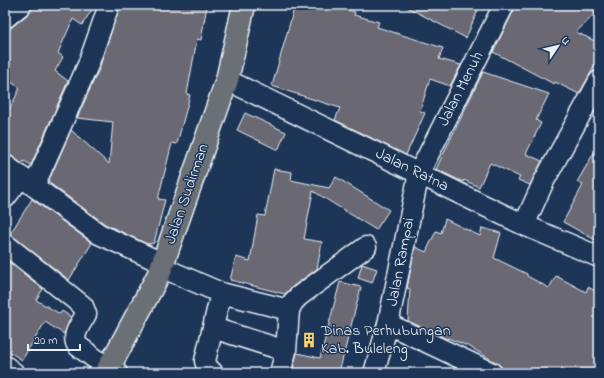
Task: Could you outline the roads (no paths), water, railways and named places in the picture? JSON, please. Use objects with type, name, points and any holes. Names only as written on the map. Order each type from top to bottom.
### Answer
[{"type":"main road","name":"Jalan Sudirman","points":[[111,372],[159,274],[227,80],[244,5]]},
{"type":"street","points":[[5,18],[21,5]]},
{"type":"street","points":[[5,198],[27,182],[88,65],[109,5]]},
{"type":"street","name":"Jalan Menuh","points":[[419,173],[504,5]]},
{"type":"street","name":"Jalan Ratna","points":[[227,80],[524,225],[599,257]]},
{"type":"street","points":[[524,225],[544,181],[599,81]]},
{"type":"street","points":[[5,165],[99,234],[221,293],[289,310]]},
{"type":"street","name":"Jalan Rampai","points":[[374,373],[388,324],[419,173]]},
{"type":"street","points":[[5,244],[83,306],[86,314],[74,337],[74,342],[111,372]]},
{"type":"street","points":[[280,373],[286,351],[289,310],[293,302],[366,247]]},
{"type":"street","points":[[213,373],[207,367],[206,361],[221,293]]},
{"type":"street","points":[[388,324],[492,373]]},
{"type":"street","points":[[213,328],[286,351]]},
{"type":"street","points":[[5,366],[14,373]]},
{"type":"place","name":"Dinas Perhubungan Kab. Buleleng","points":[[309,340]]}]
